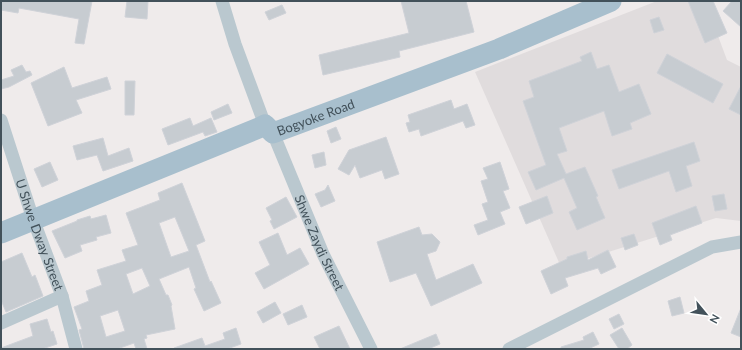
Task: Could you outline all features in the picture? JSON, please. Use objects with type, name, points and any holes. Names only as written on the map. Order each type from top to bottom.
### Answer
[{"type":"main road","name":"Bogyoke Road","points":[[1,233],[33,219],[269,129],[499,48],[611,1]]},
{"type":"street","name":"Shwe Zaydi Street","points":[[222,1],[235,44],[269,129],[323,254],[371,349]]},
{"type":"street","name":"U Shwe Dway Street","points":[[1,120],[33,219],[62,296],[76,349]]},
{"type":"street","points":[[509,349],[712,247],[741,242]]},
{"type":"street","points":[[1,323],[62,296]]},
{"type":"shaded area","points":[[657,1],[705,1],[727,60],[741,67],[741,221],[716,218],[561,267],[475,72]]},
{"type":"building","points":[[2,1],[92,1],[84,44],[75,43],[79,19],[19,8],[18,13],[1,10]]},
{"type":"building","points":[[127,1],[148,1],[147,19],[125,17]]},
{"type":"building","points":[[401,1],[466,1],[474,32],[399,51],[400,57],[323,75],[319,55],[409,33]]},
{"type":"building","points":[[688,1],[713,1],[727,33],[705,43]]},
{"type":"building","points":[[732,1],[741,1],[741,27],[723,11]]},
{"type":"building","points":[[282,5],[286,13],[269,20],[265,12]]},
{"type":"building","points":[[659,17],[664,30],[654,33],[650,20]]},
{"type":"building","points":[[591,52],[597,69],[609,65],[619,92],[639,84],[651,114],[630,123],[632,129],[612,136],[604,111],[559,128],[567,151],[557,154],[566,174],[585,167],[598,196],[596,197],[605,218],[577,230],[569,212],[577,208],[564,178],[536,190],[528,172],[546,165],[523,101],[534,97],[529,81],[582,61],[580,57]]},
{"type":"building","points":[[667,54],[723,84],[713,103],[657,73]]},
{"type":"building","points":[[22,65],[26,72],[30,71],[32,75],[9,87],[1,89],[1,80],[14,76],[11,70]]},
{"type":"building","points":[[64,67],[72,88],[107,77],[111,89],[76,100],[82,113],[48,126],[31,83]]},
{"type":"building","points":[[125,81],[135,81],[134,115],[125,115]]},
{"type":"building","points":[[741,86],[741,115],[729,109]]},
{"type":"building","points":[[451,100],[454,109],[467,104],[475,125],[466,128],[463,121],[421,136],[419,129],[409,132],[406,123],[410,122],[408,115]]},
{"type":"building","points":[[228,104],[232,113],[214,120],[211,112]]},
{"type":"building","points":[[190,118],[193,126],[211,118],[217,132],[205,136],[203,132],[168,145],[162,129]]},
{"type":"building","points":[[336,127],[341,139],[331,143],[327,131]]},
{"type":"building","points":[[386,137],[399,174],[385,179],[382,170],[360,178],[355,165],[349,175],[338,169],[349,150]]},
{"type":"building","points":[[103,138],[108,156],[129,148],[133,161],[103,171],[97,155],[77,160],[73,146]]},
{"type":"building","points":[[694,142],[700,161],[686,166],[692,186],[676,192],[669,171],[619,189],[612,170]]},
{"type":"building","points":[[324,152],[326,165],[315,168],[312,155]]},
{"type":"building","points":[[50,162],[58,180],[42,187],[34,169]]},
{"type":"building","points":[[500,162],[509,189],[503,191],[510,208],[500,212],[505,224],[478,235],[474,225],[488,220],[482,204],[488,202],[481,181],[488,179],[483,168]]},
{"type":"building","points":[[182,183],[205,241],[196,245],[210,282],[211,281],[221,303],[204,311],[194,289],[196,288],[189,267],[159,279],[172,305],[175,329],[146,335],[147,338],[144,339],[147,349],[136,349],[134,343],[117,349],[84,349],[79,330],[82,329],[74,307],[89,301],[86,291],[102,285],[97,270],[126,261],[122,250],[138,245],[126,213],[160,200],[158,193]],"holes":[[[175,217],[189,251],[171,257],[159,223]],[[142,268],[150,286],[133,294],[126,274]],[[118,310],[125,331],[106,337],[100,316]]]},
{"type":"building","points":[[328,185],[335,201],[321,207],[315,194],[325,190]]},
{"type":"building","points":[[724,194],[727,209],[715,211],[712,196]]},
{"type":"building","points":[[547,196],[553,213],[526,224],[519,207]]},
{"type":"building","points":[[286,197],[297,217],[274,229],[270,221],[272,220],[266,208]]},
{"type":"building","points":[[696,206],[702,223],[670,235],[672,240],[660,245],[652,223]]},
{"type":"building","points":[[106,215],[111,233],[96,237],[97,240],[80,245],[82,251],[65,258],[52,231],[90,216],[91,219]]},
{"type":"building","points":[[419,227],[422,235],[432,234],[440,242],[436,251],[427,254],[436,280],[473,264],[482,283],[431,306],[416,273],[390,282],[377,242]]},
{"type":"building","points":[[278,233],[287,255],[300,248],[309,264],[264,289],[255,273],[270,265],[259,242]]},
{"type":"building","points":[[634,234],[638,245],[625,250],[621,238]]},
{"type":"building","points":[[608,250],[616,267],[601,274],[598,268],[565,278],[568,286],[551,294],[541,271],[567,259],[567,257],[586,251],[588,260]]},
{"type":"building","points":[[22,253],[32,277],[35,275],[43,296],[6,312],[1,300],[1,262]]},
{"type":"building","points":[[680,297],[684,313],[672,316],[668,301]]},
{"type":"building","points":[[275,302],[281,313],[263,323],[257,312]]},
{"type":"building","points":[[302,305],[307,317],[288,325],[283,314]]},
{"type":"building","points":[[741,308],[741,337],[731,333]]},
{"type":"building","points":[[619,314],[624,324],[614,329],[609,319]]},
{"type":"building","points":[[47,319],[57,344],[42,349],[1,349],[33,336],[30,324]]},
{"type":"building","points":[[339,326],[350,349],[320,349],[314,337]]},
{"type":"building","points":[[236,328],[241,344],[227,349],[174,349],[202,338],[205,346],[225,339],[223,333]]},
{"type":"building","points":[[622,328],[632,345],[627,349],[619,349],[610,335]]},
{"type":"building","points":[[593,332],[599,344],[588,349],[561,349],[561,347],[584,340],[583,337]]},
{"type":"building","points":[[436,334],[440,344],[428,349],[400,349]]}]
